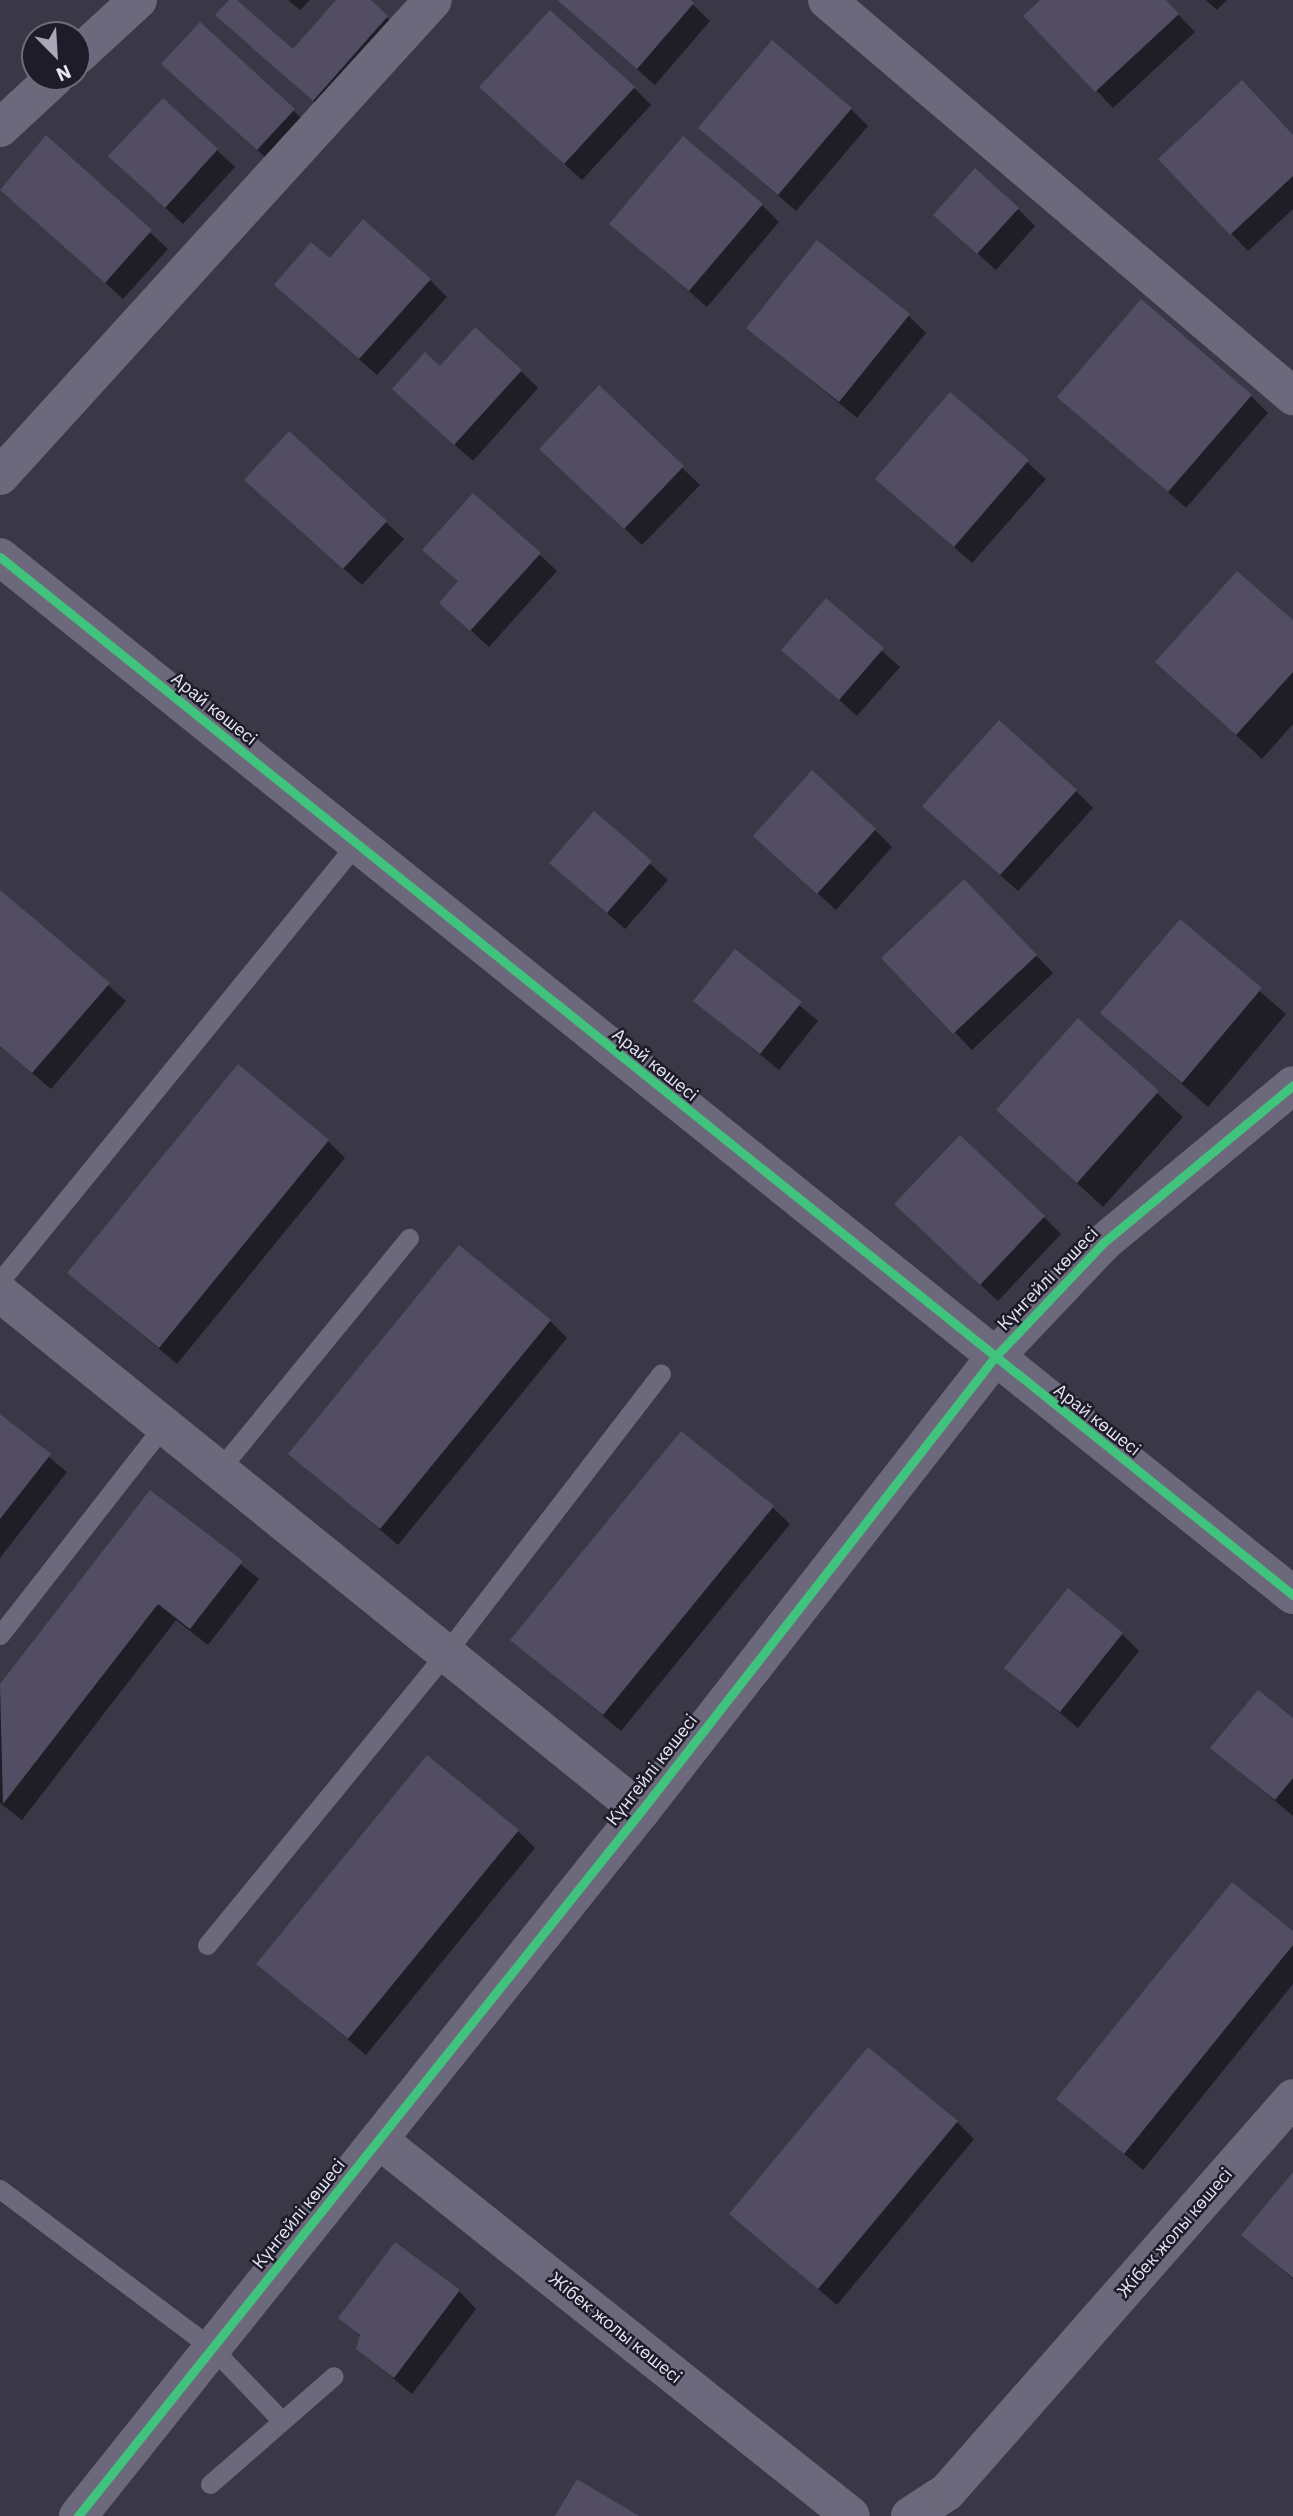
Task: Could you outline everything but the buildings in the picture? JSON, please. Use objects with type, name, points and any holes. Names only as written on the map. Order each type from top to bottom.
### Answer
[{"type":"street","points":[[91,43],[138,0]]},
{"type":"street","points":[[0,476],[433,0]]},
{"type":"street","points":[[827,0],[1293,396]]},
{"type":"street","points":[[0,128],[40,91]]},
{"type":"street","name":"Арай көшесі","points":[[0,557],[994,1358],[1293,1595]]},
{"type":"street","name":"Күнгейлі көшесі","points":[[78,2516],[641,1811],[994,1358],[1102,1243],[1293,1085]]},
{"type":"street","points":[[0,1293],[641,1811]]},
{"type":"street","name":"Жібек жолы көшесі","points":[[910,2516],[947,2492],[1293,2098]]},
{"type":"street","name":"Жібек жолы көшесі","points":[[379,2140],[851,2516]]},
{"type":"lane","points":[[0,1280],[356,844]]},
{"type":"lane","points":[[219,1470],[409,1238]]},
{"type":"lane","points":[[207,1945],[445,1654],[661,1374]]},
{"type":"lane","points":[[0,1635],[164,1425]]},
{"type":"lane","points":[[0,2189],[212,2348],[281,2420]]},
{"type":"lane","points":[[210,2483],[334,2376]]},
{"type":"cycle path","points":[[0,557],[1293,1595]]},
{"type":"cycle path","points":[[78,2516],[641,1811],[994,1358],[1103,1243],[1293,1085]]}]
